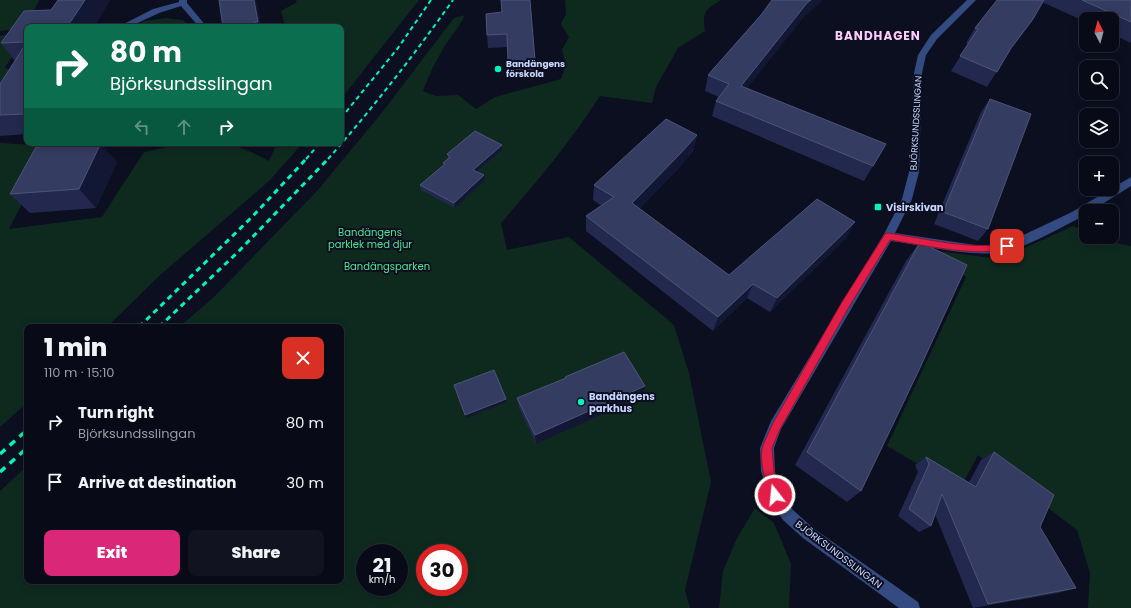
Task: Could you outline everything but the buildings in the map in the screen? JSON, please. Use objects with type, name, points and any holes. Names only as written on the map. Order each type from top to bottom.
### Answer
[{"type":"street","name":"BJÖRKSUNDSSLINGAN","points":[[912,608],[808,533],[788,515],[775,495],[768,471],[767,448],[776,426],[888,236],[907,199],[914,172],[918,73],[922,55],[934,37],[972,0]]},
{"type":"street","points":[[128,24],[156,11],[183,1],[201,24]]},
{"type":"street","points":[[888,236],[975,249],[996,249],[1018,243],[1070,218],[1131,181]]},
{"type":"green space","points":[[0,0],[39,0],[28,24],[24,24],[24,27],[0,31]]},
{"type":"green space","points":[[296,0],[419,0],[344,95],[344,24],[284,24],[281,11],[297,2]]},
{"type":"green space","points":[[565,0],[721,0],[711,6],[706,12],[704,20],[705,31],[678,48],[656,87],[652,103],[600,96],[553,161],[501,223],[507,250],[569,237],[674,325],[689,373],[711,482],[685,590],[690,608],[0,608],[0,491],[24,469],[24,584],[344,584],[344,324],[183,324],[213,298],[317,191],[380,115],[454,18],[465,15],[439,55],[423,91],[436,96],[458,95],[476,109],[495,97],[561,79],[566,65],[562,50],[569,37],[561,24],[566,14]]},
{"type":"green space","points":[[166,18],[183,20],[187,24],[138,24],[144,21]]},
{"type":"green space","points":[[12,33],[24,41],[5,67],[22,79],[0,109],[0,36]]},
{"type":"green space","points":[[0,143],[24,144],[24,146],[52,146],[9,229],[102,217],[144,152],[172,146],[235,146],[269,161],[276,146],[300,146],[269,181],[158,277],[110,324],[24,324],[24,406],[0,427]]},
{"type":"green space","points":[[1073,226],[1079,229],[1079,244],[1119,244],[1131,246],[1131,608],[1088,608],[1090,573],[1077,530],[978,455],[960,489],[887,446],[966,277],[929,250],[1000,259]]},
{"type":"green space","points":[[755,508],[774,523],[791,564],[789,608],[719,608],[723,571],[737,538]]},
{"type":"railway","points":[[344,114],[398,48],[431,0]]},
{"type":"railway","points":[[344,140],[393,81],[453,0]]},
{"type":"railway","points":[[306,159],[317,146]]},
{"type":"railway","points":[[328,159],[339,146]]},
{"type":"railway","points":[[142,324],[253,216],[307,158]]},
{"type":"railway","points":[[162,324],[239,251],[329,158]]},
{"type":"railway","points":[[0,454],[24,433]]},
{"type":"railway","points":[[0,472],[24,451]]},
{"type":"place","name":"Bandängens förskola","points":[[498,69]]},
{"type":"place","name":"Visirskivan","points":[[878,207]]},
{"type":"place","name":"Bandängens parkhus","points":[[581,402]]},
{"type":"district","name":"BANDHAGEN","points":[[878,36]]},
{"type":"route","points":[[775,495],[768,471],[767,448],[776,426],[888,236],[975,249],[996,249],[1007,246]]},
{"type":"park label","name":"Bandängens parklek med djur","points":[[370,238]]},
{"type":"park label","name":"Bandängsparken","points":[[387,266]]}]
